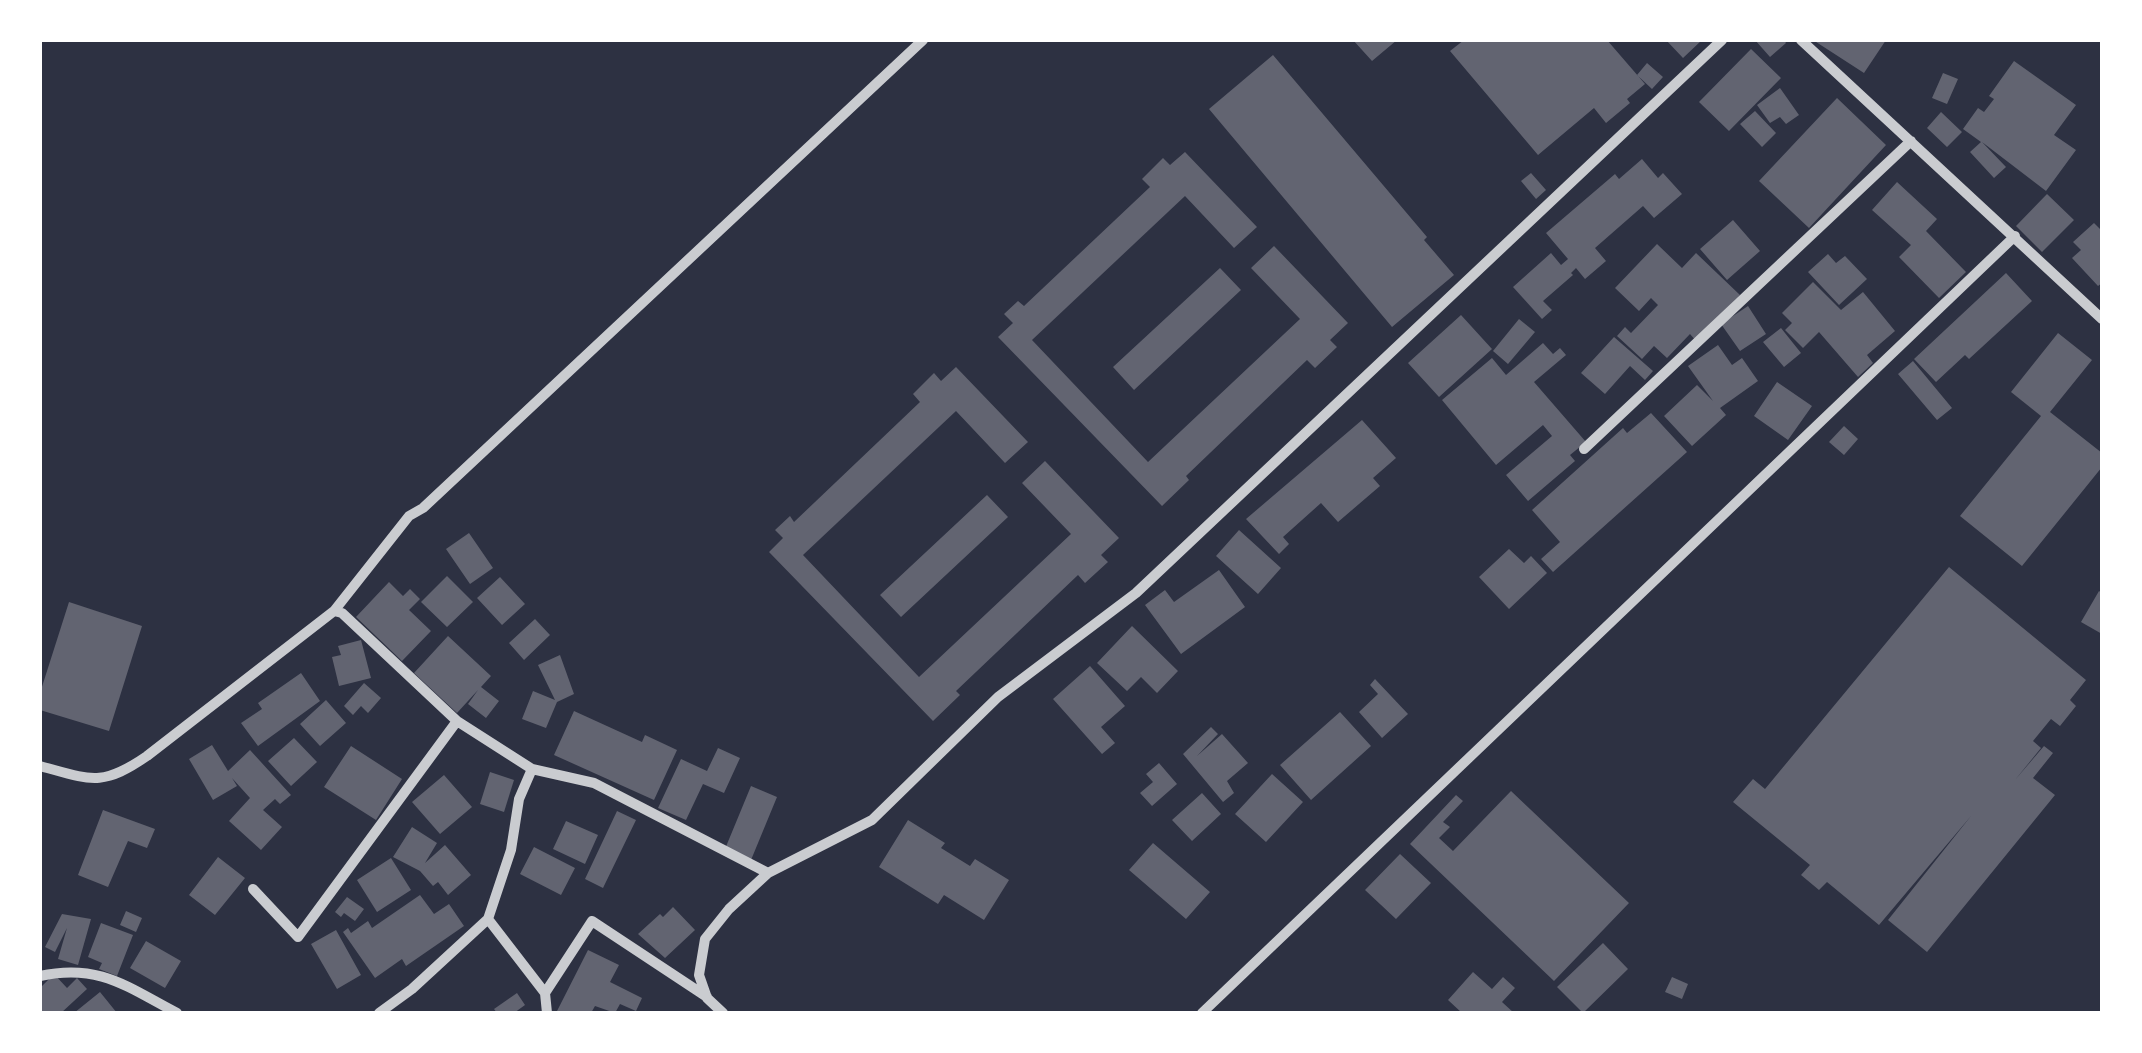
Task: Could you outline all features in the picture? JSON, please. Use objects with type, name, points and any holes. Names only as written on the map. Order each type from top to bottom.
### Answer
[{"type":"street","points":[[40,766],[94,780],[115,776],[147,756],[334,611],[409,516],[923,40]]},
{"type":"street","points":[[707,998],[700,975],[704,939],[768,873],[872,820],[998,697],[1136,593],[1722,40]]},
{"type":"street","points":[[1800,40],[2102,319]]},
{"type":"street","points":[[1584,449],[1911,141]]},
{"type":"street","points":[[1202,1013],[2014,236]]},
{"type":"street","points":[[334,611],[342,613],[456,721],[532,769],[594,783],[768,873]]},
{"type":"street","points":[[253,890],[298,936],[456,721]]},
{"type":"street","points":[[378,1013],[412,989],[488,919],[510,850],[519,799],[532,769]]},
{"type":"street","points":[[488,919],[544,993],[547,1013]]},
{"type":"street","points":[[544,993],[592,921],[707,998],[723,1013]]},
{"type":"street","points":[[40,976],[62,971],[102,974],[177,1013]]},
{"type":"building","points":[[1353,40],[1397,40],[1372,61]]},
{"type":"building","points":[[1464,40],[1607,40],[1645,84],[1606,123],[1594,108],[1538,155],[1450,51]]},
{"type":"building","points":[[1666,40],[1702,40],[1683,58]]},
{"type":"building","points":[[1755,40],[1784,40],[1786,43],[1770,57]]},
{"type":"building","points":[[1813,40],[1886,40],[1864,73]]},
{"type":"building","points":[[1751,49],[1781,78],[1729,131],[1699,102]]},
{"type":"building","points":[[1273,55],[1427,237],[1424,240],[1454,275],[1392,327],[1209,109]]},
{"type":"building","points":[[2014,61],[2076,105],[2054,135],[2076,150],[2046,191],[1982,142],[2006,167],[1994,178],[1970,152],[1981,142],[1963,129],[1978,108],[1984,112],[1994,99],[1989,96]]},
{"type":"building","points":[[1647,63],[1663,77],[1652,89],[1637,75]]},
{"type":"building","points":[[1943,73],[1958,79],[1947,104],[1932,98]]},
{"type":"building","points":[[1780,88],[1799,115],[1786,124],[1780,117],[1770,123],[1757,105]]},
{"type":"building","points":[[1837,98],[1886,145],[1809,228],[1759,181]]},
{"type":"building","points":[[1755,111],[1776,133],[1762,147],[1740,124]]},
{"type":"building","points":[[1941,112],[1962,132],[1947,147],[1927,128]]},
{"type":"building","points":[[1185,152],[1257,227],[1234,248],[1185,196],[1032,340],[1148,462],[1300,319],[1251,268],[1274,246],[1348,323],[1330,340],[1337,347],[1315,368],[1307,360],[1186,476],[1189,480],[1162,506],[998,337],[1013,323],[1004,314],[1018,301],[1024,306],[1150,187],[1142,179],[1163,158],[1170,165]]},
{"type":"building","points":[[1642,159],[1658,178],[1663,173],[1682,194],[1654,218],[1643,206],[1595,248],[1606,261],[1585,279],[1576,268],[1543,301],[1552,310],[1542,319],[1513,287],[1551,253],[1561,265],[1568,259],[1546,233],[1615,174],[1619,179]]},
{"type":"building","points":[[1531,173],[1546,190],[1536,199],[1521,181]]},
{"type":"building","points":[[1897,182],[1937,219],[1926,231],[1966,272],[1939,298],[1899,257],[1911,245],[1872,210]]},
{"type":"building","points":[[2047,194],[2074,220],[2042,252],[2016,226]]},
{"type":"building","points":[[1733,220],[1760,251],[1727,280],[1700,249]]},
{"type":"building","points":[[2094,223],[2102,231],[2102,283],[2098,286],[2072,258],[2081,250],[2073,242]]},
{"type":"building","points":[[1657,244],[1682,268],[1696,253],[1740,295],[1696,341],[1690,334],[1667,358],[1654,346],[1642,359],[1617,336],[1625,327],[1631,333],[1658,305],[1651,298],[1639,311],[1615,288]]},
{"type":"building","points":[[1828,254],[1836,263],[1845,256],[1867,279],[1839,305],[1808,272]]},
{"type":"building","points":[[1220,268],[1241,290],[1134,390],[1113,367]]},
{"type":"building","points":[[2006,273],[2032,301],[1969,359],[1965,355],[1936,382],[1914,359]]},
{"type":"building","points":[[1813,282],[1841,310],[1863,292],[1895,331],[1867,355],[1873,363],[1858,377],[1819,332],[1803,348],[1785,330],[1792,323],[1782,313]]},
{"type":"building","points":[[1748,306],[1766,334],[1740,351],[1721,324]]},
{"type":"building","points":[[1461,315],[1492,349],[1439,397],[1408,363]]},
{"type":"building","points":[[1519,319],[1535,332],[1508,364],[1493,351]]},
{"type":"building","points":[[1781,328],[1801,353],[1784,367],[1763,342]]},
{"type":"building","points":[[2058,333],[2092,360],[2050,412],[2102,453],[2102,467],[2022,566],[1960,516],[2041,416],[2011,392]]},
{"type":"building","points":[[1614,337],[1653,371],[1645,380],[1630,366],[1605,394],[1581,373]]},
{"type":"building","points":[[1543,343],[1553,354],[1560,348],[1566,355],[1534,382],[1586,442],[1570,455],[1575,461],[1528,501],[1506,475],[1552,436],[1543,425],[1496,465],[1442,400],[1492,358],[1506,375]]},
{"type":"building","points":[[1718,345],[1732,365],[1742,358],[1758,381],[1720,408],[1726,415],[1692,446],[1664,416],[1697,385],[1713,401],[1688,366]]},
{"type":"building","points":[[1913,361],[1952,408],[1937,420],[1898,374]]},
{"type":"building","points":[[956,367],[1028,442],[1005,463],[956,411],[803,555],[919,677],[1071,534],[1022,483],[1045,461],[1119,538],[1101,555],[1108,562],[1085,583],[1078,575],[956,691],[960,695],[933,721],[769,552],[783,538],[775,530],[790,516],[794,522],[920,402],[913,394],[934,373],[941,381]]},
{"type":"building","points":[[1777,382],[1812,406],[1788,440],[1754,416]]},
{"type":"building","points":[[1651,413],[1687,452],[1553,572],[1541,559],[1560,542],[1532,510],[1623,428],[1627,433]]},
{"type":"building","points":[[1362,420],[1396,458],[1373,478],[1380,486],[1338,522],[1321,503],[1283,537],[1289,544],[1279,554],[1246,519]]},
{"type":"building","points":[[1844,426],[1858,439],[1844,455],[1829,442]]},
{"type":"building","points":[[987,495],[1008,517],[901,617],[880,595]]},
{"type":"building","points":[[1239,530],[1281,568],[1258,594],[1216,556]]},
{"type":"building","points":[[469,533],[493,568],[470,584],[446,549]]},
{"type":"building","points":[[1509,549],[1524,563],[1531,556],[1547,573],[1509,609],[1479,577]]},
{"type":"building","points":[[1949,567],[2086,680],[2070,700],[2076,706],[2060,726],[2051,719],[2033,741],[2041,748],[2015,780],[2044,746],[2053,753],[2033,778],[2055,795],[1927,952],[1888,920],[1971,816],[1879,925],[1827,882],[1819,890],[1801,875],[1810,865],[1733,802],[1753,779],[1765,789]]},
{"type":"building","points":[[1219,570],[1245,607],[1181,654],[1145,605],[1165,590],[1174,602]]},
{"type":"building","points":[[447,576],[473,602],[447,627],[421,602]]},
{"type":"building","points":[[500,577],[525,604],[502,625],[477,598]]},
{"type":"building","points":[[389,582],[403,596],[410,589],[420,599],[409,610],[431,631],[402,661],[356,617]]},
{"type":"building","points":[[2099,591],[2102,593],[2102,634],[2081,622]]},
{"type":"building","points":[[69,602],[142,626],[109,731],[40,710],[40,693]]},
{"type":"building","points":[[535,619],[550,635],[524,660],[509,643]]},
{"type":"building","points":[[1132,626],[1178,671],[1157,693],[1141,677],[1127,691],[1097,663]]},
{"type":"building","points":[[448,636],[491,676],[481,687],[499,701],[486,718],[468,704],[478,690],[457,713],[414,673]]},
{"type":"building","points":[[361,640],[371,678],[339,686],[332,657],[341,655],[338,646]]},
{"type":"building","points":[[560,655],[574,694],[557,702],[546,728],[522,719],[533,691],[555,700],[538,665]]},
{"type":"building","points":[[1090,666],[1125,706],[1101,727],[1115,743],[1102,754],[1053,699]]},
{"type":"building","points":[[301,673],[320,701],[258,746],[241,723],[262,709],[258,703]]},
{"type":"building","points":[[1375,679],[1408,714],[1382,738],[1359,712],[1378,694],[1370,685]]},
{"type":"building","points":[[364,683],[381,698],[368,713],[361,706],[353,715],[344,706]]},
{"type":"building","points":[[326,700],[346,723],[320,746],[300,724]]},
{"type":"building","points":[[574,711],[642,742],[645,735],[677,750],[654,800],[554,755]]},
{"type":"building","points":[[1340,712],[1371,746],[1311,800],[1280,765]]},
{"type":"building","points":[[1211,727],[1218,734],[1197,756],[1222,734],[1248,763],[1227,781],[1234,793],[1223,802],[1183,754]]},
{"type":"building","points":[[294,738],[317,762],[291,786],[268,761]]},
{"type":"building","points":[[212,745],[228,771],[250,750],[291,795],[280,804],[275,799],[263,810],[282,827],[261,850],[229,821],[250,798],[232,778],[237,786],[213,800],[189,759]]},
{"type":"building","points":[[351,746],[402,779],[376,820],[324,787]]},
{"type":"building","points":[[718,748],[740,758],[724,793],[703,784],[686,820],[658,808],[681,759],[707,771]]},
{"type":"building","points":[[1159,763],[1177,784],[1152,806],[1140,793],[1153,782],[1146,774]]},
{"type":"building","points":[[490,772],[514,780],[504,812],[480,804]]},
{"type":"building","points":[[1272,774],[1303,802],[1266,842],[1235,814]]},
{"type":"building","points":[[444,775],[472,807],[440,834],[412,802]]},
{"type":"building","points":[[751,786],[777,797],[751,860],[725,849]]},
{"type":"building","points":[[1511,791],[1629,903],[1554,981],[1410,844],[1456,795],[1463,801],[1443,822],[1450,827],[1439,838],[1453,851]]},
{"type":"building","points":[[1202,793],[1221,814],[1192,841],[1172,820]]},
{"type":"building","points":[[103,810],[155,829],[147,848],[128,841],[108,887],[78,875]]},
{"type":"building","points":[[617,811],[636,820],[603,888],[585,879]]},
{"type":"building","points":[[908,820],[945,843],[941,848],[970,866],[975,859],[1009,880],[984,920],[944,895],[938,904],[879,867]]},
{"type":"building","points":[[566,821],[598,835],[585,864],[553,849]]},
{"type":"building","points":[[412,827],[437,843],[425,863],[445,845],[471,875],[448,895],[438,882],[433,886],[420,871],[393,857]]},
{"type":"building","points":[[1153,843],[1210,892],[1186,919],[1129,870]]},
{"type":"building","points":[[534,847],[575,868],[561,895],[520,874]]},
{"type":"building","points":[[1400,854],[1431,883],[1396,919],[1365,890]]},
{"type":"building","points":[[218,857],[245,878],[215,915],[189,895]]},
{"type":"building","points":[[391,858],[411,890],[377,912],[357,880]]},
{"type":"building","points":[[420,895],[434,914],[449,904],[464,926],[406,966],[402,959],[375,978],[343,932],[348,928],[351,933],[368,921],[372,928]]},
{"type":"building","points":[[347,897],[364,909],[355,921],[335,912]]},
{"type":"building","points":[[673,907],[695,930],[665,958],[638,934]]},
{"type":"building","points":[[126,911],[142,918],[136,932],[120,925]]},
{"type":"building","points":[[62,914],[91,919],[78,965],[58,959],[67,928],[55,952],[45,947]]},
{"type":"building","points":[[101,923],[133,935],[117,976],[99,969],[102,963],[88,957]]},
{"type":"building","points":[[336,930],[361,975],[337,989],[311,944]]},
{"type":"building","points":[[146,941],[181,961],[165,988],[130,968]]},
{"type":"building","points":[[1603,943],[1628,969],[1583,1013],[1557,987]]},
{"type":"building","points":[[588,950],[619,965],[610,982],[642,998],[636,1011],[620,1004],[615,1013],[595,1006],[591,1013],[556,1013]]},
{"type":"building","points":[[1473,972],[1492,989],[1503,977],[1515,988],[1502,1002],[1514,1013],[1462,1013],[1448,1000]]},
{"type":"building","points":[[54,974],[67,988],[77,978],[87,989],[61,1013],[40,1013],[40,988]]},
{"type":"building","points":[[1672,977],[1688,984],[1682,999],[1665,992]]},
{"type":"building","points":[[100,992],[117,1013],[74,1013]]},
{"type":"building","points":[[517,993],[525,1005],[514,1013],[497,1013],[494,1009]]}]
